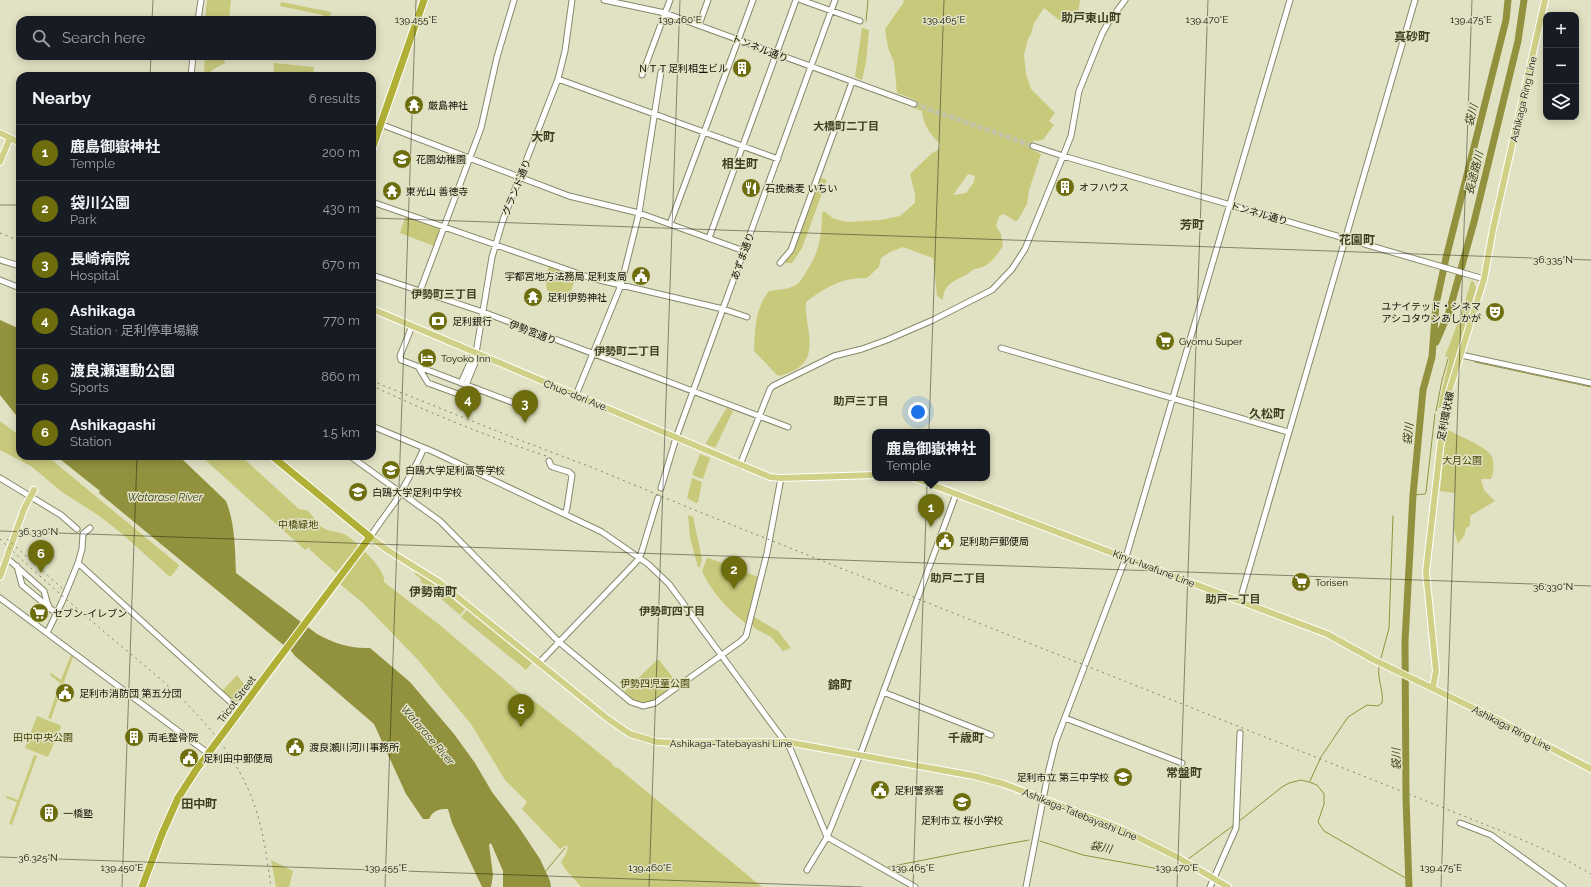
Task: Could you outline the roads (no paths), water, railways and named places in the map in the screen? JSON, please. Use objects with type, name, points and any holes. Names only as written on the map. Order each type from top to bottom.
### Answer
[{"type":"highway","points":[[376,136],[424,0]]},
{"type":"highway","points":[[277,460],[368,540]]},
{"type":"highway","name":"Tricot Street","points":[[142,887],[162,834],[178,798],[196,770],[368,540]]},
{"type":"main road","name":"足利環状線","points":[[1433,687],[1436,671],[1427,587],[1427,564],[1444,414],[1448,395],[1484,279],[1493,229],[1544,0]]},
{"type":"main road","points":[[0,133],[16,141]]},
{"type":"main road","points":[[0,162],[10,138]]},
{"type":"main road","name":"Chuo-dori Ave.","points":[[376,311],[740,465],[770,477],[781,478]]},
{"type":"main road","points":[[781,478],[872,475]]},
{"type":"main road","name":"Kiryu-Iwafune Line","points":[[922,481],[1327,634],[1394,670],[1433,687]]},
{"type":"main road","points":[[0,577],[24,510],[34,490]]},
{"type":"main road","name":"Ashikaga-Tatebayashi Line","points":[[368,540],[389,551],[439,582],[608,720],[637,737],[657,742],[669,743],[787,742],[974,776],[1004,784],[1117,827],[1179,858],[1228,887]]},
{"type":"main road","name":"Ashikaga Ring Line","points":[[1433,687],[1591,769]]},
{"type":"street","points":[[199,16],[201,0]]},
{"type":"street","points":[[420,291],[481,128],[497,57],[514,0]]},
{"type":"street","name":"グランド通り","points":[[464,384],[477,358],[476,353],[489,268],[495,245],[503,220],[558,79],[565,51],[572,0]]},
{"type":"street","name":"トンネル通り","points":[[604,0],[665,13],[914,104]]},
{"type":"street","points":[[642,75],[670,0]]},
{"type":"street","points":[[699,25],[708,0]]},
{"type":"street","points":[[670,224],[753,0]]},
{"type":"street","points":[[709,238],[796,0]]},
{"type":"street","points":[[801,0],[860,21]]},
{"type":"street","name":"あずま通り","points":[[661,488],[676,438],[812,67],[835,0]]},
{"type":"street","points":[[740,465],[770,389],[773,386],[834,356],[862,349],[906,333],[992,290],[1012,269],[1026,249],[1064,156],[1070,136],[1079,91],[1090,63],[1108,23],[1125,0]]},
{"type":"street","points":[[1026,887],[1052,755],[1126,557],[1290,0]]},
{"type":"street","points":[[1240,600],[1415,0]]},
{"type":"street","points":[[191,72],[193,60]]},
{"type":"street","points":[[576,395],[621,285],[639,212],[662,72]]},
{"type":"street","points":[[558,79],[778,159]]},
{"type":"street","points":[[780,263],[791,250],[852,82]]},
{"type":"street","points":[[380,124],[569,196],[639,212],[744,251]]},
{"type":"street","name":"トンネル通り","points":[[1033,146],[1484,279]]},
{"type":"street","points":[[376,203],[591,278],[723,309],[747,317]]},
{"type":"street","points":[[0,260],[16,265]]},
{"type":"street","name":"伊勢宮通り","points":[[376,276],[483,312],[788,427]]},
{"type":"street","points":[[0,280],[16,286]]},
{"type":"street","points":[[412,326],[400,358],[404,362],[530,409]]},
{"type":"street","points":[[1001,348],[1288,432]]},
{"type":"street","points":[[1461,355],[1591,383]]},
{"type":"street","points":[[419,368],[428,383],[471,399],[475,396],[478,389]]},
{"type":"street","points":[[443,388],[447,378]]},
{"type":"street","points":[[376,428],[424,448],[602,532],[656,570],[669,584],[787,742],[827,837],[915,887]]},
{"type":"street","points":[[368,540],[397,499],[424,448]]},
{"type":"street","points":[[356,460],[440,520],[559,642],[631,702],[643,706],[655,703],[746,636],[767,554],[781,478]]},
{"type":"street","points":[[549,461],[550,466],[569,472],[572,475],[565,514]]},
{"type":"street","points":[[0,478],[61,515],[77,529]]},
{"type":"street","points":[[807,870],[827,837],[860,755],[956,494]]},
{"type":"street","points":[[539,663],[634,565],[642,551],[658,498]]},
{"type":"street","points":[[48,633],[78,563],[82,549],[82,537],[90,528]]},
{"type":"street","points":[[6,558],[44,590],[46,602],[50,609]]},
{"type":"street","points":[[78,563],[236,707]]},
{"type":"street","points":[[17,566],[22,585],[57,614]]},
{"type":"street","points":[[0,598],[213,757]]},
{"type":"street","points":[[883,692],[991,735]]},
{"type":"street","points":[[1065,718],[1182,763]]},
{"type":"street","points":[[1210,887],[1236,828],[1240,733]]},
{"type":"street","points":[[1460,823],[1491,835],[1563,887]]},
{"type":"water","points":[[0,320],[16,327],[16,415],[0,395]]},
{"type":"water","name":"Watarase River","points":[[61,460],[183,460],[226,501],[233,527],[236,573],[317,634],[342,645],[356,648],[370,648],[410,682],[454,734],[475,763],[492,792],[518,826],[540,859],[550,881],[551,887],[503,887],[503,871],[491,843],[489,845],[493,875],[491,887],[482,887],[452,823],[448,809],[437,811],[432,814],[429,819],[423,819],[406,794],[374,724],[292,652],[99,493],[100,491]]},
{"type":"waterway","points":[[866,21],[868,0]]},
{"type":"waterway","name":"袋川","points":[[1409,887],[1406,798],[1405,641],[1413,495],[1423,390],[1432,357],[1436,304],[1446,258],[1506,20],[1508,0]]},
{"type":"waterway","name":"長途路川","points":[[1436,342],[1449,312],[1474,222],[1518,41],[1524,0]]},
{"type":"waterway","points":[[1436,411],[1448,359]]},
{"type":"waterway","points":[[1475,362],[1591,387]]},
{"type":"waterway","points":[[1413,495],[1425,494],[1426,492],[1435,414]]},
{"type":"waterway","points":[[1381,658],[1389,628],[1393,516]]},
{"type":"waterway","points":[[1310,781],[1321,757],[1348,717],[1367,705],[1378,706],[1382,703],[1379,667]]},
{"type":"waterway","name":"袋川","points":[[1238,822],[1289,783],[1301,780],[1309,782],[1317,785],[1324,794],[1324,804],[1318,822],[1324,831],[1409,880]]},
{"type":"waterway","name":"袋川","points":[[1187,860],[1234,825]]},
{"type":"waterway","name":"袋川","points":[[888,867],[1029,840]]},
{"type":"waterway","name":"袋川","points":[[1040,841],[1083,855],[1159,869],[1173,868],[1182,863]]},
{"type":"waterway","points":[[545,872],[565,848]]},
{"type":"tunnel","points":[[914,104],[1033,146]]},
{"type":"railway","points":[[0,233],[16,239]]},
{"type":"railway","points":[[376,383],[1509,834],[1561,857],[1591,874]]},
{"type":"railway","points":[[377,388],[461,425],[546,456]]},
{"type":"railway","points":[[0,539],[172,690],[211,730],[241,775],[253,801],[262,832],[271,887]]},
{"type":"railway","points":[[7,539],[64,590]]},
{"type":"place","name":"ＮＴＴ足利相生ビル","points":[[742,68]]},
{"type":"place","name":"厳島神社","points":[[414,105]]},
{"type":"place","name":"花園幼稚園","points":[[402,159]]},
{"type":"place","name":"オフハウス","points":[[1065,187]]},
{"type":"place","name":"石挽蕎麦 いちい","points":[[751,188]]},
{"type":"place","name":"東光山 善徳寺","points":[[392,191]]},
{"type":"place","name":"宇都宮地方法務局 足利支局","points":[[641,276]]},
{"type":"place","name":"足利伊勢神社","points":[[533,297]]},
{"type":"place","name":"ユナイテッド・シネマ アシコタウンあしかが","points":[[1495,312]]},
{"type":"place","name":"足利銀行","points":[[438,321]]},
{"type":"place","name":"Gyomu Super","points":[[1165,341]]},
{"type":"place","name":"Toyoko Inn","points":[[427,358]]},
{"type":"place","name":"Ashikaga","points":[[468,419]]},
{"type":"place","name":"長崎病院","points":[[525,423]]},
{"type":"place","name":"白鴎大学足利高等学校","points":[[391,470]]},
{"type":"place","name":"白鴎大学足利中学校","points":[[358,492]]},
{"type":"place","name":"鹿島御嶽神社","points":[[931,527]]},
{"type":"place","name":"足利助戸郵便局","points":[[945,541]]},
{"type":"place","name":"Ashikagashi","points":[[41,573]]},
{"type":"place","name":"Torisen","points":[[1301,582]]},
{"type":"place","name":"袋川公園","points":[[734,589]]},
{"type":"place","name":"セブン-イレブン","points":[[39,613]]},
{"type":"place","name":"足利市消防団 第五分団","points":[[65,693]]},
{"type":"place","name":"渡良瀬運動公園","points":[[521,727]]},
{"type":"place","name":"両毛整骨院","points":[[134,737]]},
{"type":"place","name":"渡良瀬川河川事務所","points":[[295,747]]},
{"type":"place","name":"足利田中郵便局","points":[[189,758]]},
{"type":"place","name":"足利市立 第三中学校","points":[[1123,777]]},
{"type":"place","name":"足利警察署","points":[[880,790]]},
{"type":"place","name":"足利市立 桜小学校","points":[[962,802]]},
{"type":"place","name":"一橋塾","points":[[49,813]]},
{"type":"district","name":"助戸東山町","points":[[1091,18]]},
{"type":"district","name":"真砂町","points":[[1412,37]]},
{"type":"district","name":"大橋町二丁目","points":[[846,126]]},
{"type":"district","name":"大町","points":[[543,137]]},
{"type":"district","name":"相生町","points":[[740,164]]},
{"type":"district","name":"芳町","points":[[1192,225]]},
{"type":"district","name":"花園町","points":[[1357,240]]},
{"type":"district","name":"伊勢町三丁目","points":[[444,294]]},
{"type":"district","name":"伊勢町二丁目","points":[[627,351]]},
{"type":"district","name":"助戸三丁目","points":[[861,401]]},
{"type":"district","name":"久松町","points":[[1267,414]]},
{"type":"district","name":"助戸二丁目","points":[[958,578]]},
{"type":"district","name":"伊勢南町","points":[[433,592]]},
{"type":"district","name":"助戸一丁目","points":[[1233,599]]},
{"type":"district","name":"伊勢町四丁目","points":[[672,611]]},
{"type":"district","name":"錦町","points":[[840,685]]},
{"type":"district","name":"千歳町","points":[[966,738]]},
{"type":"district","name":"常盤町","points":[[1184,773]]},
{"type":"district","name":"田中町","points":[[199,804]]},
{"type":"park label","name":"大月公園","points":[[1462,460]]},
{"type":"park label","name":"中橋緑地","points":[[298,524]]},
{"type":"park label","name":"伊勢四児童公園","points":[[655,683]]},
{"type":"park label","name":"田中中央公園","points":[[43,737]]}]
